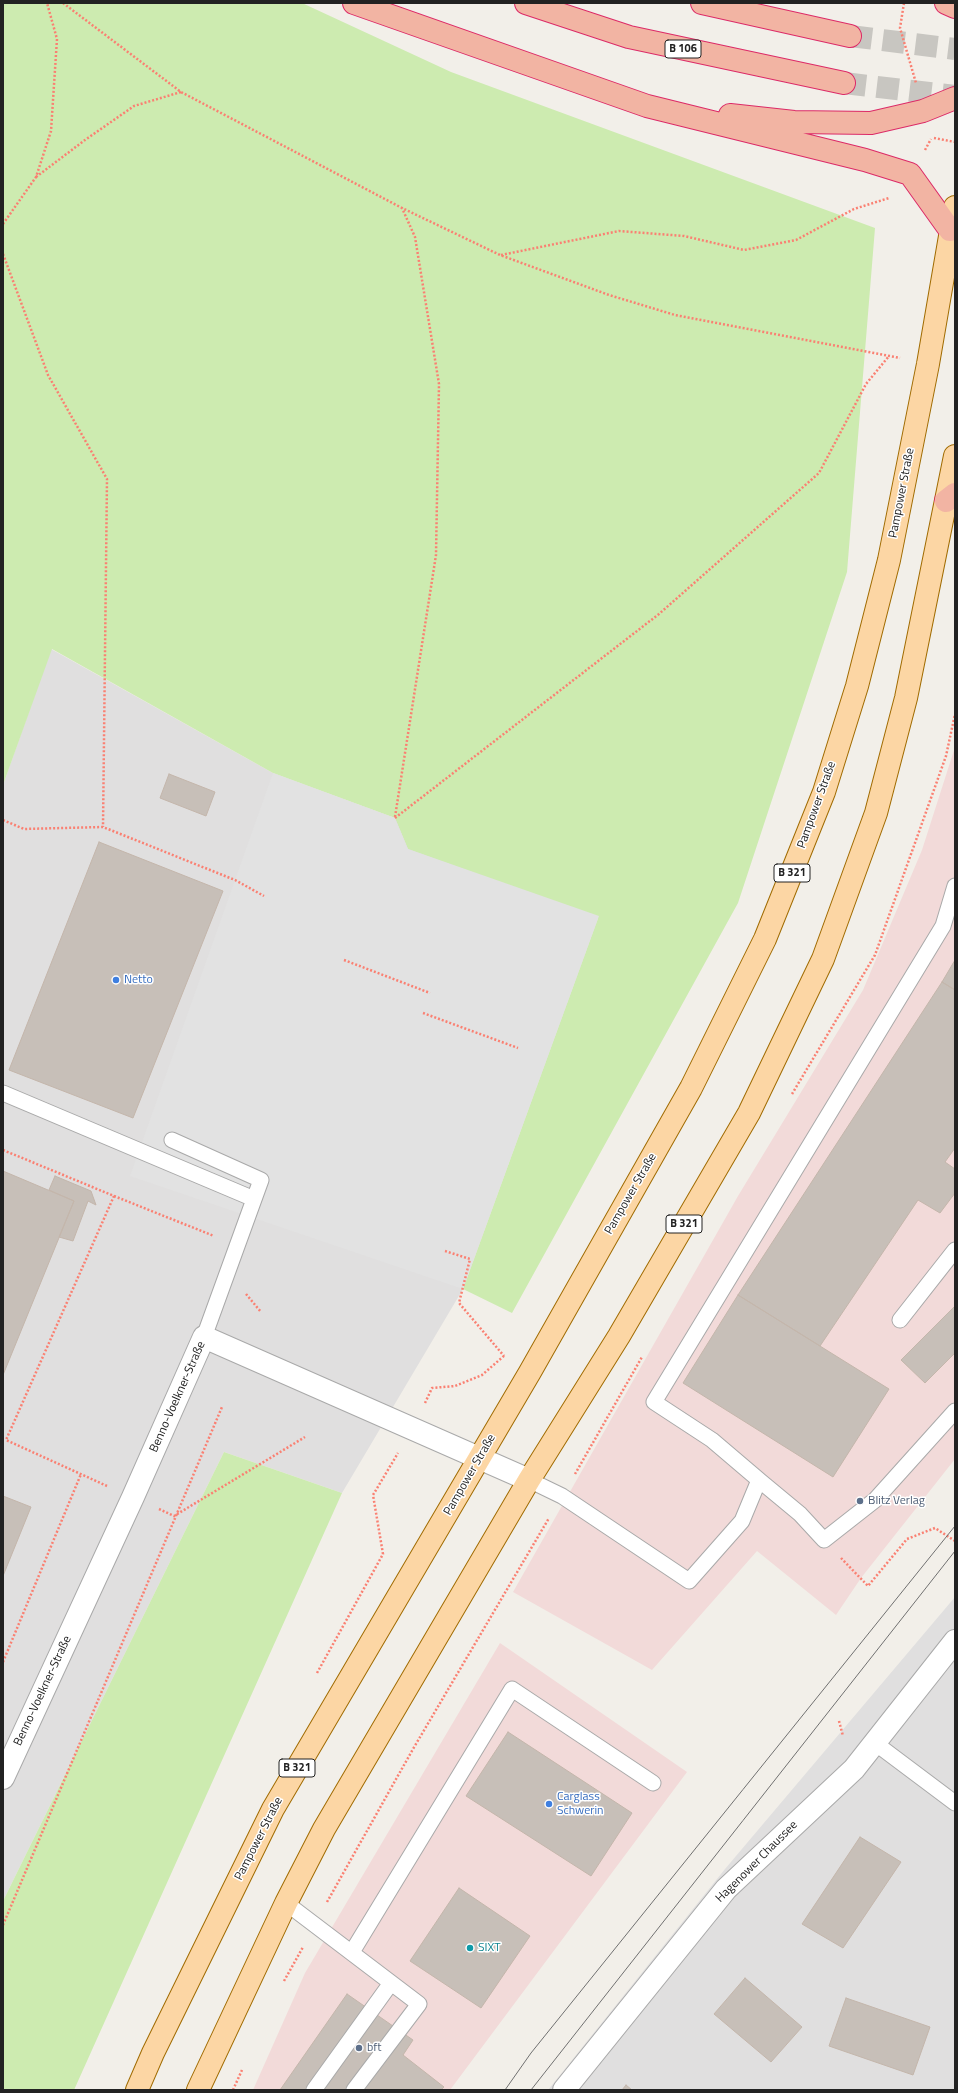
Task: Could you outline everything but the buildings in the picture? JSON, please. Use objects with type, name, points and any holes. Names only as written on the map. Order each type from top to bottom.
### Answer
[{"type":"highway","points":[[354,3],[647,106],[865,160],[910,174],[950,230]]},
{"type":"highway","name":"B 106","points":[[526,3],[629,38],[844,83]]},
{"type":"highway","points":[[702,3],[850,36]]},
{"type":"highway","points":[[946,3],[955,7]]},
{"type":"highway","points":[[647,106],[794,122],[871,123],[923,111],[955,98]]},
{"type":"main road","name":"B 321","points":[[950,230],[955,207]]},
{"type":"main road","name":"Pampower Straße","points":[[137,2090],[153,2053],[273,1810],[530,1372],[691,1088],[765,939],[824,792],[857,686],[889,560],[928,364],[950,230]]},
{"type":"main road","name":"B 321","points":[[198,2090],[286,1903],[324,1829],[529,1480],[619,1336],[749,1113],[823,959],[876,814],[906,698],[951,498],[955,456]]},
{"type":"street","name":"Benno-Voelkner-Straße","points":[[3,1778],[133,1497],[204,1337],[414,1428],[529,1480]]},
{"type":"street","name":"Hagenower Chaussee","points":[[564,2090],[726,1889],[854,1769],[955,1641]]},
{"type":"lane","points":[[955,886],[943,926],[654,1402],[712,1440],[800,1514],[824,1540],[875,1500],[955,1411]]},
{"type":"lane","points":[[3,1093],[254,1199]]},
{"type":"lane","points":[[172,1140],[261,1180],[204,1337]]},
{"type":"lane","points":[[900,1320],[955,1250]]},
{"type":"lane","points":[[529,1480],[562,1496],[689,1581],[742,1521],[759,1480]]},
{"type":"lane","points":[[352,1952],[512,1689],[653,1783]]},
{"type":"lane","points":[[875,1743],[955,1803]]},
{"type":"lane","points":[[286,1903],[419,2004],[354,2090]]},
{"type":"lane","points":[[314,2090],[391,1982]]},
{"type":"path","points":[[3,224],[36,177],[51,131],[57,39],[47,3]]},
{"type":"path","points":[[63,3],[181,92],[402,208],[500,255],[609,295],[675,315],[904,359]]},
{"type":"path","points":[[36,177],[85,140],[134,106],[181,92]]},
{"type":"path","points":[[932,138],[955,142]]},
{"type":"path","points":[[500,255],[619,231],[684,236],[744,250],[796,240],[854,209],[893,197],[910,174]]},
{"type":"path","points":[[402,208],[414,237],[439,384],[436,555],[395,818],[659,614],[819,473],[866,384],[888,356]]},
{"type":"path","points":[[3,254],[48,375],[107,479],[103,827]]},
{"type":"path","points":[[3,820],[24,829],[103,827],[236,880],[264,896]]},
{"type":"path","points":[[344,960],[430,993]]},
{"type":"path","points":[[423,1013],[518,1048]]},
{"type":"path","points":[[3,1150],[238,1246]]},
{"type":"path","points":[[3,1444],[114,1196]]},
{"type":"path","points":[[445,1251],[470,1259],[459,1303],[504,1356],[530,1372]]},
{"type":"path","points":[[314,1678],[383,1554],[373,1495],[414,1428],[432,1388],[455,1386],[482,1375],[508,1351]]},
{"type":"path","points":[[579,1400],[608,1418]]},
{"type":"path","points":[[3,1925],[174,1516],[222,1407]]},
{"type":"path","points":[[174,1516],[305,1437]]},
{"type":"path","points":[[6,1440],[174,1516]]},
{"type":"path","points":[[3,1662],[81,1474]]},
{"type":"path","points":[[280,1986],[413,1749],[562,1496]]},
{"type":"path","points":[[824,1540],[868,1586],[907,1539],[935,1528],[955,1541]]},
{"type":"path","points":[[233,2090],[245,2062]]},
{"type":"shaded area","points":[[51,649],[273,773],[395,818],[599,916],[463,1289],[342,1493],[224,1452],[3,1901],[3,785]]},
{"type":"shaded area","points":[[955,747],[955,1459],[861,1578],[836,1615],[757,1551],[652,1670],[513,1592],[738,1196],[863,990],[922,850]]},
{"type":"shaded area","points":[[273,773],[395,818],[408,849],[599,916],[463,1289],[130,1176]]},
{"type":"shaded area","points":[[955,1597],[955,2090],[548,2090],[725,1869]]},
{"type":"shaded area","points":[[500,1643],[687,1772],[450,2090],[253,2090],[305,1973]]},
{"type":"green space","points":[[3,3],[302,3],[451,72],[875,228],[847,572],[738,903],[512,1313],[463,1289],[598,918],[408,849],[395,818],[273,773],[52,649],[3,785]]},
{"type":"green space","points":[[224,1452],[342,1493],[74,2090],[3,2090],[3,1901]]},
{"type":"tunnel","points":[[850,36],[955,49]]},
{"type":"tunnel","points":[[844,83],[955,96]]},
{"type":"tram line","points":[[505,2090],[531,2053],[955,1526]]},
{"type":"tram line","points":[[531,2090],[955,1551]]},
{"type":"place","name":"Netto","points":[[116,980]]},
{"type":"place","name":"Blitz Verlag","points":[[860,1501]]},
{"type":"place","name":"Carglass Schwerin","points":[[549,1804]]},
{"type":"place","name":"SIXT","points":[[470,1948]]},
{"type":"place","name":"bft","points":[[359,2048]]}]
